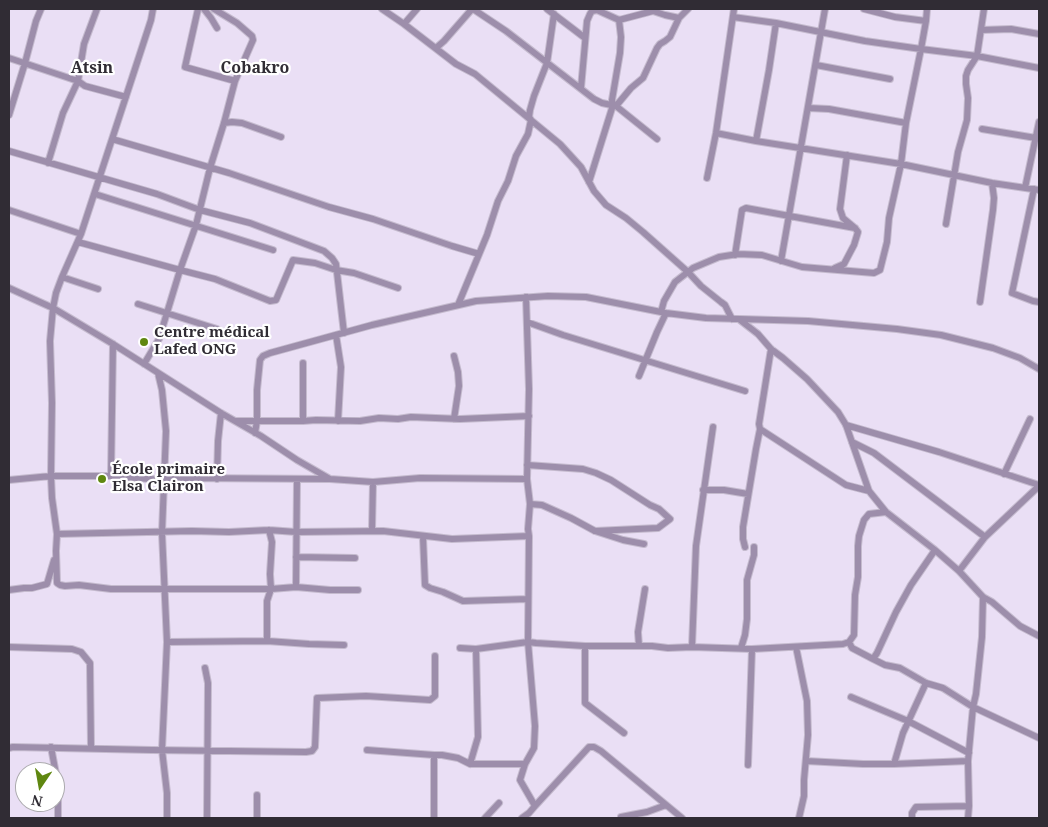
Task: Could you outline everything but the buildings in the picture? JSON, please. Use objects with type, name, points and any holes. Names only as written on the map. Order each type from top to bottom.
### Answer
[{"type":"street","points":[[9,114],[41,9]]},
{"type":"street","points":[[48,163],[63,113],[78,81],[84,44],[97,9]]},
{"type":"street","points":[[153,9],[95,194],[78,242],[56,293],[53,308],[50,341],[52,403],[51,476],[52,498],[58,534],[56,551],[57,583],[60,585],[111,589],[296,588],[358,590]]},
{"type":"street","points":[[198,9],[185,67],[234,82]]},
{"type":"street","points":[[204,9],[217,28]]},
{"type":"street","points":[[144,364],[159,339],[196,225],[234,82],[253,40],[252,36],[237,22],[214,9]]},
{"type":"street","points":[[382,9],[456,64],[475,74],[560,144],[581,167],[594,191],[606,205],[626,218],[688,272],[701,286],[725,306],[732,320]]},
{"type":"street","points":[[404,24],[417,9]]},
{"type":"street","points":[[436,48],[473,9],[506,31],[594,98],[602,103],[614,105],[657,139]]},
{"type":"street","points":[[547,9],[585,38]]},
{"type":"street","points":[[589,182],[614,105],[643,78],[657,48],[670,37],[679,18],[688,9]]},
{"type":"street","points":[[707,178],[716,133],[734,9]]},
{"type":"street","points":[[781,261],[825,9]]},
{"type":"street","points":[[864,9],[895,17],[926,21]]},
{"type":"street","points":[[639,376],[661,322],[664,300],[674,282],[693,268],[713,259],[735,255],[762,255],[802,267],[874,273],[880,270],[888,242],[889,218],[901,164],[906,123],[927,9]]},
{"type":"street","points":[[946,224],[958,152],[967,120],[966,76],[977,56],[984,9]]},
{"type":"street","points":[[581,88],[587,21],[592,11],[597,10],[620,20],[651,10],[665,16],[679,18]]},
{"type":"street","points":[[458,305],[488,235],[498,202],[516,156],[525,140],[534,96],[547,63],[554,14]]},
{"type":"street","points":[[733,18],[776,23],[865,41],[977,56],[1039,68]]},
{"type":"street","points":[[614,105],[612,100],[620,53],[620,20]]},
{"type":"street","points":[[756,141],[776,23]]},
{"type":"street","points":[[981,30],[1011,30],[1039,34]]},
{"type":"street","points":[[9,58],[78,81],[85,86],[126,96]]},
{"type":"street","points":[[816,65],[890,79]]},
{"type":"street","points":[[808,108],[906,123]]},
{"type":"street","points":[[1025,188],[1039,122]]},
{"type":"street","points":[[224,123],[242,123],[281,137]]},
{"type":"street","points":[[982,129],[1036,138]]},
{"type":"street","points":[[716,133],[901,164],[954,176],[1036,190],[1012,293],[1039,302]]},
{"type":"street","points":[[112,139],[229,173],[329,207],[373,219],[479,254]]},
{"type":"street","points":[[9,150],[157,194],[200,210],[250,222],[324,251],[336,264],[344,333]]},
{"type":"street","points":[[833,269],[844,264],[858,232],[843,218],[840,209],[847,156]]},
{"type":"street","points":[[980,302],[993,210],[992,183]]},
{"type":"street","points":[[95,194],[273,250]]},
{"type":"street","points":[[735,255],[742,210],[746,208],[855,228]]},
{"type":"street","points":[[9,210],[81,234]]},
{"type":"street","points":[[78,242],[215,279],[273,301],[276,300],[293,260],[354,273],[398,288]]},
{"type":"street","points":[[62,277],[98,289]]},
{"type":"street","points":[[9,288],[53,308],[330,479]]},
{"type":"street","points":[[255,433],[260,360],[263,356],[381,322],[476,301],[548,296],[586,297],[663,313],[732,320],[808,321],[897,329],[941,335],[993,348],[1020,358],[1039,369]]},
{"type":"street","points":[[526,297],[529,416],[527,479],[530,504],[528,529],[528,642],[535,726],[534,748],[525,764],[520,780],[535,806]]},
{"type":"street","points":[[138,304],[217,328]]},
{"type":"street","points":[[740,320],[758,334],[771,349],[827,399],[838,412],[846,425],[869,491],[886,512],[936,550],[983,597],[992,602],[1020,626],[1039,636]]},
{"type":"street","points":[[527,322],[563,335],[745,391]]},
{"type":"street","points":[[336,335],[341,367],[338,421]]},
{"type":"street","points":[[111,476],[113,344]]},
{"type":"street","points":[[745,547],[743,527],[760,429],[759,424],[771,349]]},
{"type":"street","points":[[454,356],[459,386],[454,419]]},
{"type":"street","points":[[303,363],[303,422]]},
{"type":"street","points":[[158,373],[162,390],[166,431],[162,533],[167,642],[162,750],[168,793],[167,818]]},
{"type":"street","points":[[217,479],[221,413]]},
{"type":"street","points":[[235,421],[303,422],[316,420],[360,421],[378,418],[423,417],[454,419],[529,416]]},
{"type":"street","points":[[1004,474],[1030,419]]},
{"type":"street","points":[[846,425],[939,452],[1039,486],[985,537],[959,571]]},
{"type":"street","points":[[692,647],[696,546],[713,427]]},
{"type":"street","points":[[760,429],[846,485],[869,491]]},
{"type":"street","points":[[852,442],[874,453],[985,537]]},
{"type":"street","points":[[528,465],[583,469],[596,473],[659,509],[670,519],[658,528],[595,531]]},
{"type":"street","points":[[9,480],[51,476],[111,476],[163,480],[186,478],[330,479],[373,482],[420,478],[527,479]]},
{"type":"street","points":[[296,588],[297,479]]},
{"type":"street","points":[[372,532],[373,482]]},
{"type":"street","points":[[703,490],[724,490],[748,494]]},
{"type":"street","points":[[530,504],[542,505],[595,531],[623,540],[644,544]]},
{"type":"street","points":[[460,648],[476,649],[528,642],[585,646],[752,649],[843,644],[849,642],[854,636],[858,546],[864,520],[869,514],[886,512]]},
{"type":"street","points":[[58,534],[269,530],[296,532],[383,531],[452,539],[529,536]]},
{"type":"street","points":[[267,641],[267,601],[271,589],[272,542],[269,530]]},
{"type":"street","points":[[423,536],[425,584],[430,588],[463,601],[528,598]]},
{"type":"street","points":[[741,648],[747,620],[747,580],[754,555],[754,547]]},
{"type":"street","points":[[873,659],[878,653],[896,612],[911,585],[936,550]]},
{"type":"street","points":[[9,590],[32,588],[47,584],[56,551]]},
{"type":"street","points":[[296,558],[356,558]]},
{"type":"street","points":[[639,646],[638,632],[645,589]]},
{"type":"street","points":[[968,818],[968,761],[982,637],[983,597]]},
{"type":"street","points":[[167,642],[267,641],[344,646]]},
{"type":"street","points":[[849,642],[852,648],[873,659],[885,665],[900,668],[926,683],[943,688],[973,707],[1039,738]]},
{"type":"street","points":[[585,646],[585,703],[624,733]]},
{"type":"street","points":[[9,647],[72,649],[81,652],[90,663],[91,748]]},
{"type":"street","points":[[796,647],[807,701],[808,735],[804,796],[799,818]]},
{"type":"street","points":[[470,764],[478,737],[476,649]]},
{"type":"street","points":[[748,765],[752,649]]},
{"type":"street","points":[[9,748],[312,751],[315,747],[317,698],[366,696],[430,700],[435,696],[435,656]]},
{"type":"street","points":[[205,668],[208,683],[208,818]]},
{"type":"street","points":[[894,764],[903,733],[926,683]]},
{"type":"street","points":[[851,697],[908,721],[969,753]]},
{"type":"street","points":[[50,747],[56,774],[58,818]]},
{"type":"street","points":[[522,818],[529,813],[589,747],[594,747],[601,751],[682,818]]},
{"type":"street","points":[[368,750],[442,754],[458,758],[470,764],[525,764]]},
{"type":"street","points":[[434,755],[434,818]]},
{"type":"street","points":[[806,761],[863,764],[968,761]]},
{"type":"street","points":[[257,795],[257,818]]},
{"type":"street","points":[[485,818],[499,803]]},
{"type":"street","points":[[620,817],[666,806]]},
{"type":"street","points":[[912,818],[912,813],[916,807],[969,806]]},
{"type":"place","name":"Centre médical Lafed ONG","points":[[144,342]]},
{"type":"place","name":"École primaire Elsa Clairon","points":[[102,479]]},
{"type":"district","name":"Atsin","points":[[92,68]]},
{"type":"district","name":"Cobakro","points":[[255,68]]}]
